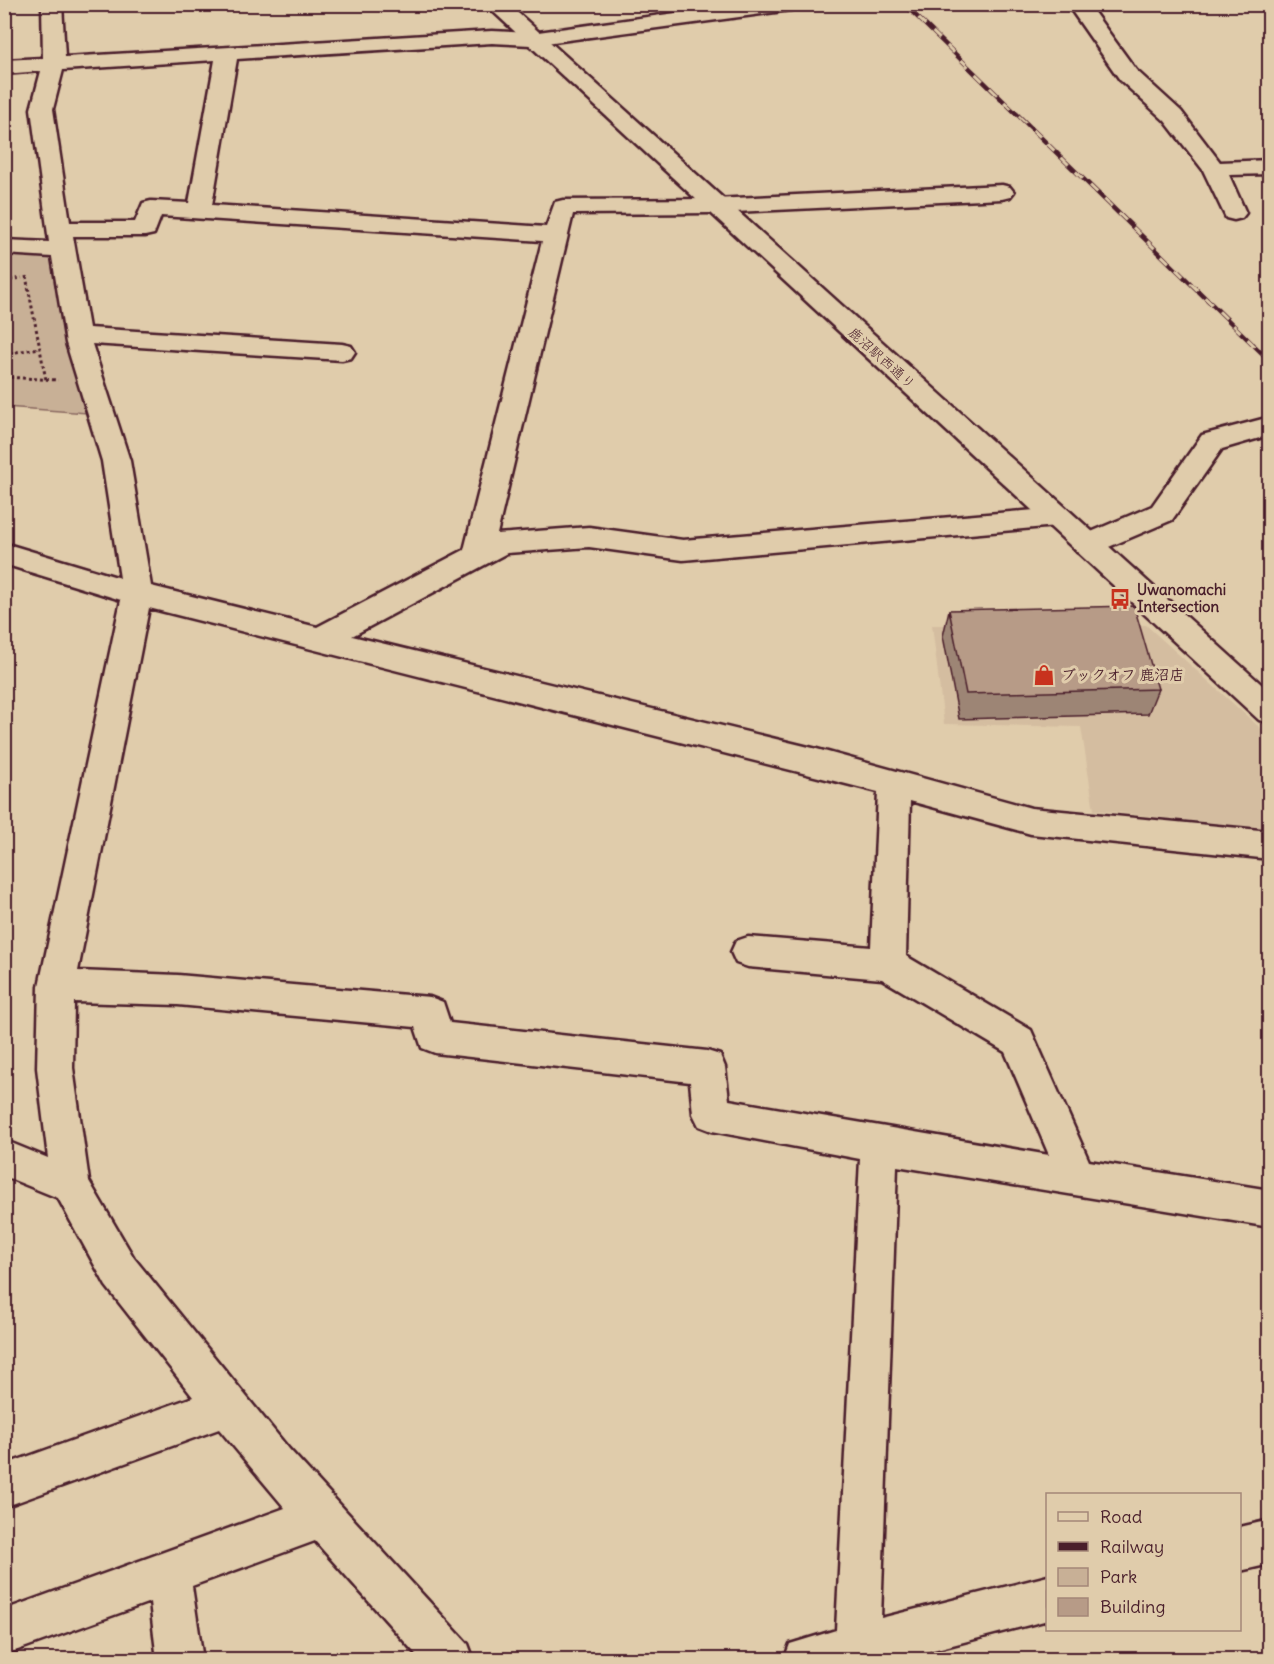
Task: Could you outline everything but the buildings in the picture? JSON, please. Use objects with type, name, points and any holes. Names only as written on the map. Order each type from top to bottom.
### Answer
[{"type":"street","points":[[52,4],[54,63],[42,109],[61,240],[78,335],[116,461],[137,594],[57,986],[55,1068],[71,1185],[120,1272],[226,1406],[321,1517],[452,1659]]},
{"type":"street","name":"鹿沼駅西通り","points":[[495,4],[1269,711]]},
{"type":"street","points":[[4,67],[492,37],[531,39],[722,9],[791,4]]},
{"type":"street","points":[[1077,4],[1128,75],[1173,116],[1214,169],[1234,213]]},
{"type":"street","points":[[200,212],[227,55]]},
{"type":"street","points":[[1214,169],[1269,166]]},
{"type":"street","points":[[477,556],[563,207],[714,206],[1002,192]]},
{"type":"street","points":[[4,247],[145,229],[151,208],[556,235]]},
{"type":"street","points":[[78,335],[342,352]]},
{"type":"street","points":[[1087,545],[1162,513],[1212,442],[1269,426]]},
{"type":"street","points":[[319,640],[502,543],[589,537],[683,550],[1058,518]]},
{"type":"street","points":[[4,553],[137,594],[319,640],[342,643],[894,783],[1031,821],[1269,845]]},
{"type":"street","points":[[888,964],[894,783]]},
{"type":"street","points":[[748,952],[888,964],[1018,1041],[1077,1177]]},
{"type":"street","points":[[57,986],[178,990],[430,1013],[435,1037],[707,1067],[712,1114],[879,1145],[1269,1209]]},
{"type":"street","points":[[858,1646],[879,1145]]},
{"type":"street","points":[[4,1158],[71,1185]]},
{"type":"street","points":[[4,1486],[226,1406]]},
{"type":"street","points":[[4,1633],[321,1517]]},
{"type":"street","points":[[1241,1549],[1269,1542]]},
{"type":"street","points":[[168,1573],[180,1659]]},
{"type":"street","points":[[806,1659],[1046,1598]]},
{"type":"path","points":[[25,271],[46,380]]},
{"type":"path","points":[[4,281],[26,277]]},
{"type":"path","points":[[4,354],[40,348]]},
{"type":"path","points":[[4,377],[92,382]]},
{"type":"shaded area","points":[[932,625],[1146,625],[1269,736],[1269,829],[1094,810],[1081,727],[944,724]]},
{"type":"green space","points":[[4,252],[53,258],[68,335],[87,413],[5,407]]},
{"type":"railway","points":[[904,4],[1270,361]]},
{"type":"place","name":"Uwanomachi Intersection","points":[[1120,599]]},
{"type":"place","name":"ブックオフ 鹿沼店","points":[[1044,675]]}]
